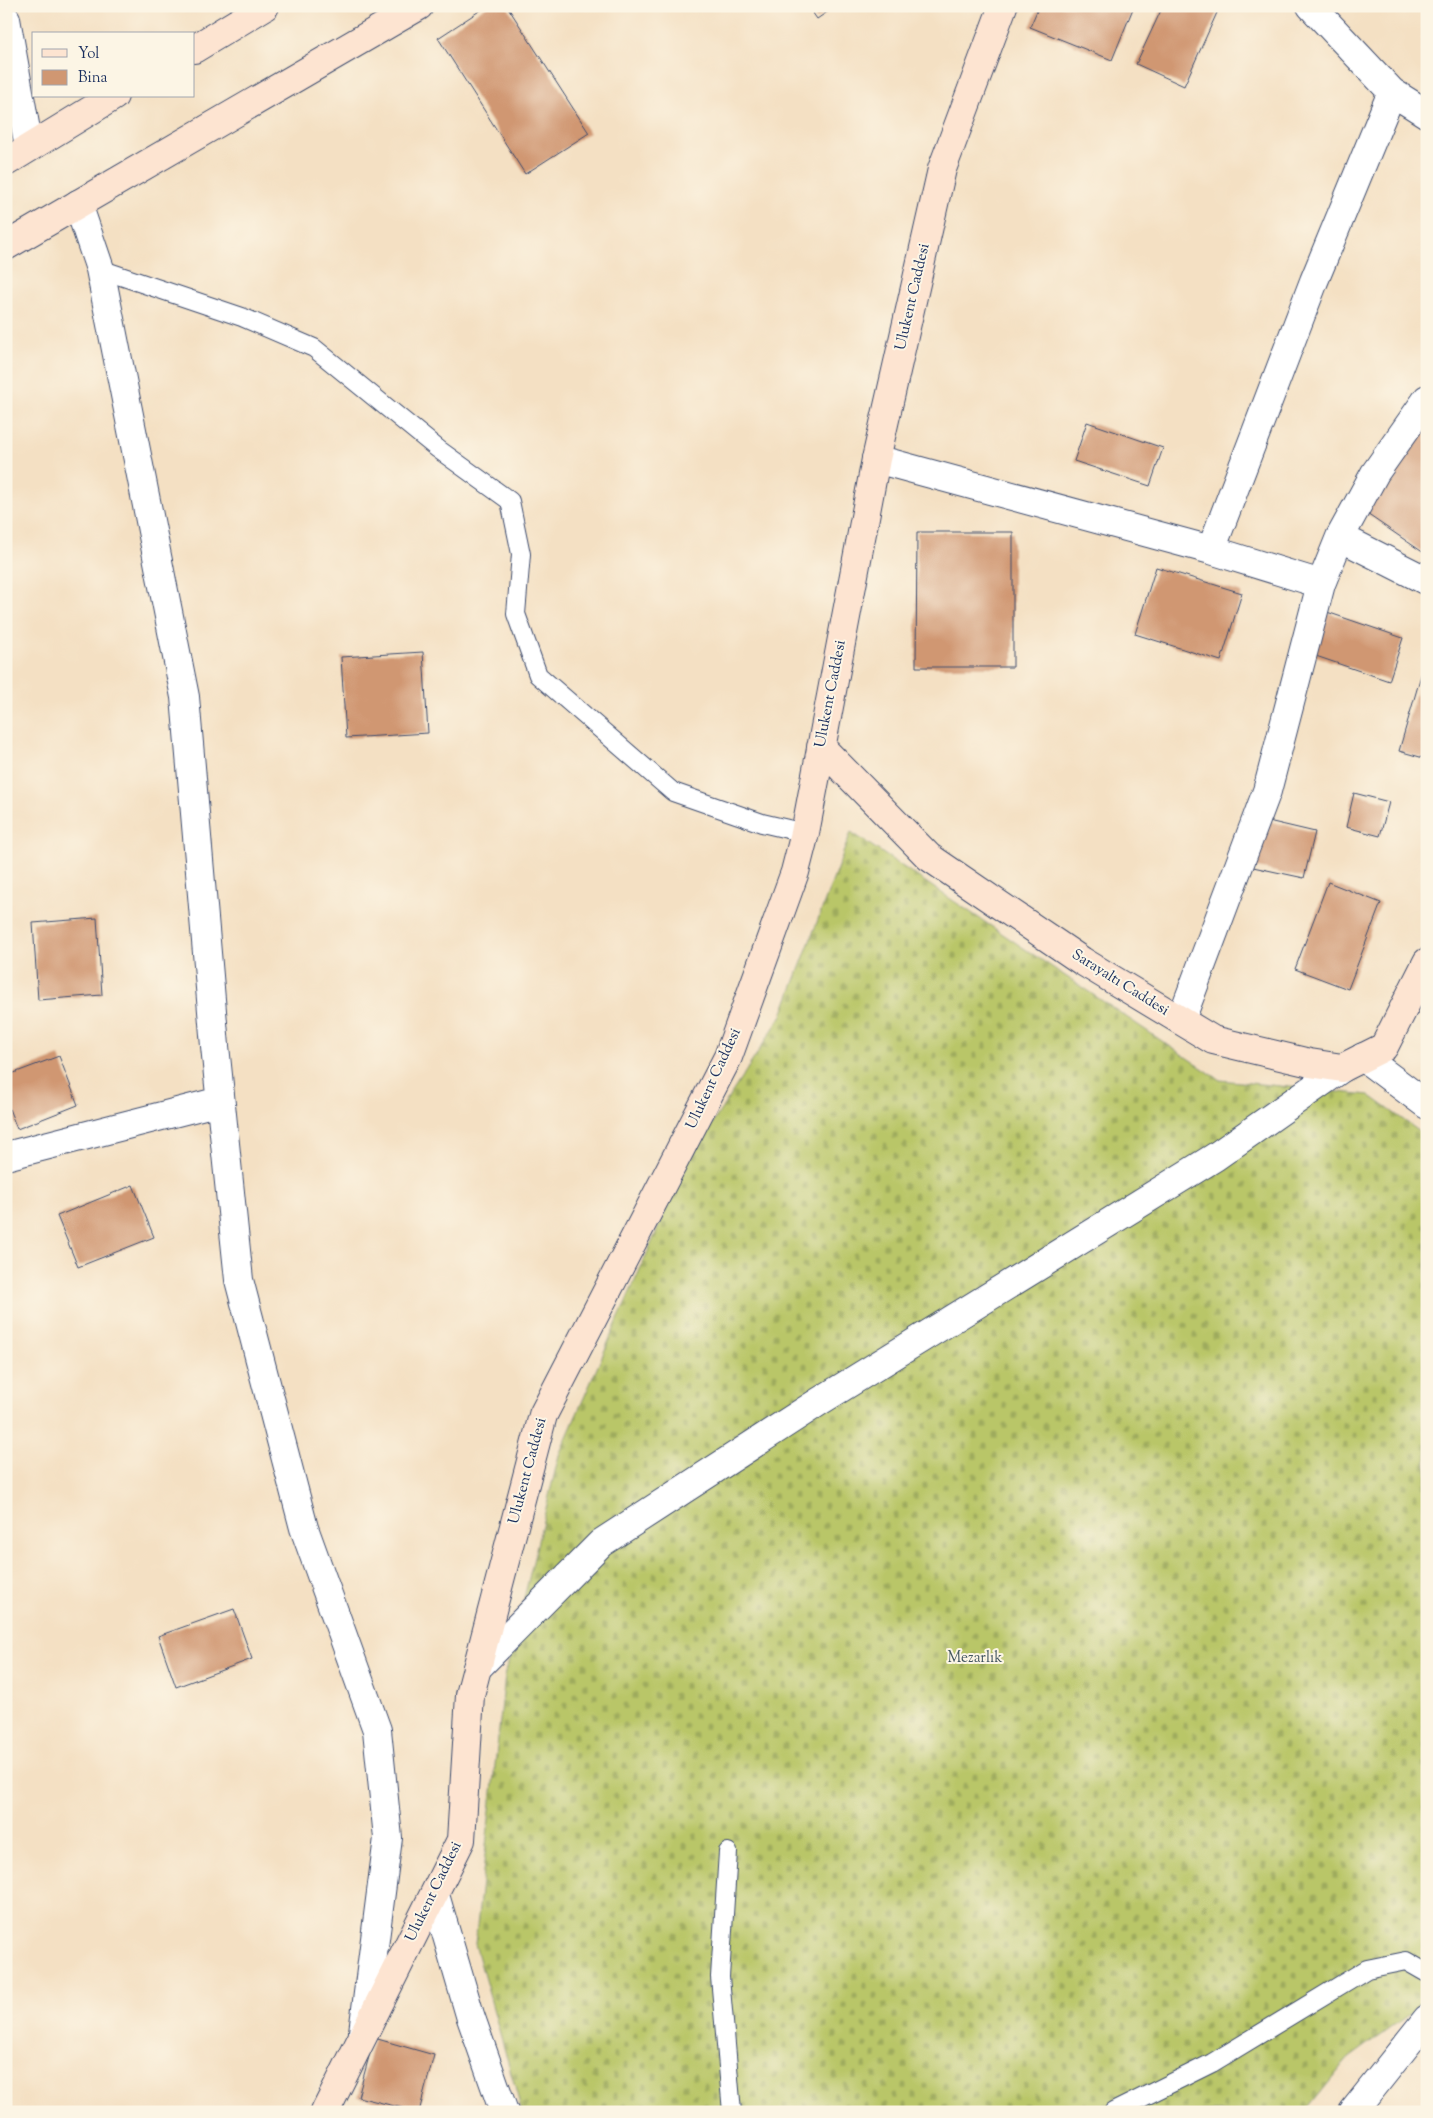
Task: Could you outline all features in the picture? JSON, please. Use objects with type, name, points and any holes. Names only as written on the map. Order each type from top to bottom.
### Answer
[{"type":"street","points":[[195,47],[265,6]]},
{"type":"street","points":[[6,246],[419,6]]},
{"type":"street","name":"Ulukent Caddesi","points":[[325,2112],[461,1840],[470,1695],[543,1415],[728,1057],[795,872],[805,833],[876,458],[942,169],[1003,6]]},
{"type":"street","points":[[1311,6],[1392,92],[1427,114]]},
{"type":"street","points":[[6,19],[29,147]]},
{"type":"street","points":[[1211,550],[1314,281],[1392,92]]},
{"type":"street","points":[[6,162],[111,98]]},
{"type":"street","points":[[78,204],[100,269],[185,698],[220,1101],[239,1280],[304,1528],[377,1730],[388,1838],[363,2036]]},
{"type":"street","points":[[1181,1020],[1267,791],[1321,584],[1340,537],[1375,473],[1427,399]]},
{"type":"street","points":[[876,458],[1211,550],[1321,584]]},
{"type":"street","points":[[1340,537],[1427,581]]},
{"type":"street","name":"Sarayaltı Caddesi","points":[[821,747],[929,857],[1082,961],[1213,1040],[1310,1063],[1352,1062]]},
{"type":"street","points":[[477,1668],[601,1543],[828,1396],[1215,1157],[1352,1062],[1384,1047],[1427,962]]},
{"type":"street","points":[[1352,1062],[1427,1105]]},
{"type":"street","points":[[6,1156],[220,1101]]},
{"type":"street","points":[[435,1895],[470,2014],[504,2112]]},
{"type":"street","points":[[1352,2112],[1427,2019]]},
{"type":"lane","points":[[100,269],[242,318],[314,348],[438,448],[510,501],[521,554],[516,614],[538,676],[673,792],[762,823],[805,833]]},
{"type":"lane","points":[[728,1852],[720,1977],[732,2112]]},
{"type":"lane","points":[[1114,2112],[1212,2063],[1367,1968],[1406,1961],[1427,1973]]},
{"type":"green space","name":"Mezarlık","points":[[851,832],[1220,1080],[1369,1095],[1427,1137],[1427,2001],[1348,2059],[1305,2112],[522,2112],[475,1944],[505,1676],[559,1455],[686,1164],[782,1015]]},
{"type":"building","points":[[487,6],[507,6],[589,133],[525,174],[438,38]]},
{"type":"building","points":[[808,6],[836,6],[817,19]]},
{"type":"building","points":[[1039,6],[1134,6],[1112,60],[1030,27]]},
{"type":"building","points":[[1163,6],[1220,6],[1184,86],[1136,64]]},
{"type":"building","points":[[1427,420],[1427,548],[1424,553],[1364,512]]},
{"type":"building","points":[[1087,422],[1163,448],[1150,486],[1074,461]]},
{"type":"building","points":[[917,532],[1013,532],[1013,667],[916,667]]},
{"type":"building","points":[[1156,567],[1242,593],[1221,661],[1135,634]]},
{"type":"building","points":[[1324,611],[1403,638],[1389,681],[1310,654]]},
{"type":"building","points":[[423,652],[428,733],[346,738],[341,657]]},
{"type":"building","points":[[1427,658],[1427,759],[1399,751]]},
{"type":"building","points":[[1354,793],[1389,802],[1380,836],[1346,827]]},
{"type":"building","points":[[1264,820],[1315,832],[1304,878],[1253,867]]},
{"type":"building","points":[[1328,882],[1381,903],[1348,989],[1295,969]]},
{"type":"building","points":[[97,918],[102,995],[38,1000],[33,923]]},
{"type":"building","points":[[59,1056],[78,1105],[17,1129],[6,1101],[6,1076]]},
{"type":"building","points":[[133,1185],[154,1237],[78,1267],[57,1216]]},
{"type":"building","points":[[234,1609],[252,1659],[176,1687],[158,1636]]},
{"type":"building","points":[[374,2038],[434,2055],[419,2112],[358,2097]]}]
